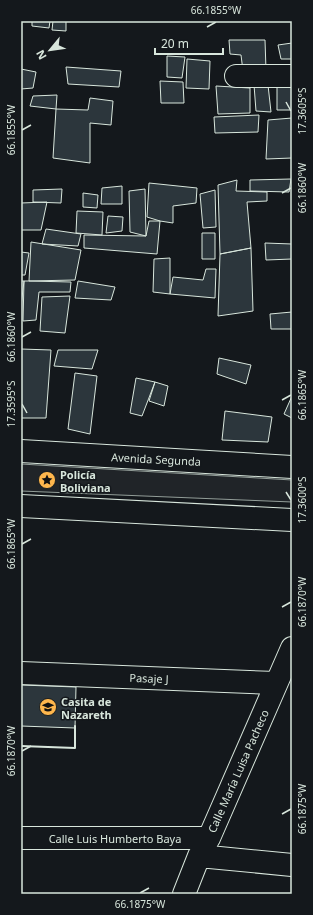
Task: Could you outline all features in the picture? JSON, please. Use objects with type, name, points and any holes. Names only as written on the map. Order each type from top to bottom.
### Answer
[{"type":"street","points":[[236,76],[292,76]]},
{"type":"street","name":"Avenida Segunda","points":[[21,451],[292,467]]},
{"type":"street","points":[[21,506],[292,520]]},
{"type":"street","name":"Calle María Luisa Pacheco","points":[[184,894],[292,648]]},
{"type":"street","name":"Pasaje J","points":[[21,673],[276,683]]},
{"type":"street","name":"Calle Luis Humberto Baya","points":[[21,838],[204,847],[292,864]]},
{"type":"shaded area","points":[[21,464],[292,480],[292,502],[21,491]]},
{"type":"building","points":[[32,21],[50,21],[49,28],[32,26]]},
{"type":"building","points":[[53,21],[66,21],[66,31],[52,30]]},
{"type":"building","points":[[229,40],[265,40],[266,70],[243,71],[241,55],[230,54]]},
{"type":"building","points":[[292,43],[292,59],[281,59],[278,45]]},
{"type":"building","points":[[167,56],[185,57],[182,78],[167,77]]},
{"type":"building","points":[[187,59],[210,61],[209,89],[186,88]]},
{"type":"building","points":[[66,67],[121,71],[119,87],[68,84]]},
{"type":"building","points":[[21,69],[36,72],[33,88],[21,89]]},
{"type":"building","points":[[160,81],[183,82],[184,103],[161,103]]},
{"type":"building","points":[[254,85],[268,85],[271,112],[256,111]]},
{"type":"building","points":[[292,85],[292,110],[277,110],[277,86]]},
{"type":"building","points":[[216,86],[250,88],[250,113],[218,114]]},
{"type":"building","points":[[57,95],[56,109],[30,106],[33,96]]},
{"type":"building","points":[[90,98],[113,101],[111,125],[90,123],[90,163],[53,158],[56,109],[88,110]]},
{"type":"building","points":[[259,115],[258,132],[215,133],[214,117]]},
{"type":"building","points":[[292,118],[292,158],[266,159],[268,120]]},
{"type":"building","points":[[291,179],[289,192],[250,191],[250,180]]},
{"type":"building","points":[[237,180],[236,191],[267,192],[267,201],[247,202],[251,248],[220,254],[218,185]]},
{"type":"building","points":[[149,183],[197,188],[196,203],[173,206],[173,223],[147,217]]},
{"type":"building","points":[[122,186],[122,204],[101,204],[102,188]]},
{"type":"building","points":[[62,189],[61,203],[33,202],[33,190]]},
{"type":"building","points":[[145,189],[146,236],[130,232],[129,191]]},
{"type":"building","points":[[215,190],[216,227],[203,228],[200,194]]},
{"type":"building","points":[[83,193],[98,195],[97,208],[83,207]]},
{"type":"building","points":[[47,202],[41,230],[21,230],[21,203]]},
{"type":"building","points":[[77,211],[103,212],[102,235],[76,233]]},
{"type":"building","points":[[108,216],[123,217],[122,231],[106,233]]},
{"type":"building","points":[[149,221],[160,221],[157,254],[84,248],[84,235],[146,236]]},
{"type":"building","points":[[46,229],[81,234],[78,246],[42,244]]},
{"type":"building","points":[[202,233],[215,233],[215,259],[202,259]]},
{"type":"building","points":[[31,242],[81,250],[75,280],[29,281]]},
{"type":"building","points":[[265,243],[292,244],[292,259],[266,260]]},
{"type":"building","points":[[251,248],[253,311],[218,316],[220,254]]},
{"type":"building","points":[[21,252],[29,253],[25,275],[21,275]]},
{"type":"building","points":[[170,258],[170,294],[153,292],[154,259]]},
{"type":"building","points":[[206,269],[216,269],[215,298],[170,294],[173,277],[203,280]]},
{"type":"building","points":[[21,281],[24,281],[21,306]]},
{"type":"building","points":[[24,281],[71,282],[70,292],[39,292],[36,320],[23,321]]},
{"type":"building","points":[[78,281],[115,287],[111,300],[75,298]]},
{"type":"building","points":[[70,296],[65,333],[40,331],[42,297]]},
{"type":"building","points":[[292,312],[292,329],[271,329],[270,314]]},
{"type":"building","points":[[21,349],[51,350],[46,418],[21,418]]},
{"type":"building","points":[[58,350],[98,350],[92,369],[54,366]]},
{"type":"building","points":[[219,358],[251,365],[246,384],[217,374]]},
{"type":"building","points":[[75,373],[97,376],[90,434],[68,429]]},
{"type":"building","points":[[136,378],[155,382],[142,416],[130,413]]},
{"type":"building","points":[[155,382],[168,386],[164,406],[149,401]]},
{"type":"building","points":[[292,396],[292,418],[284,414]]},
{"type":"building","points":[[225,411],[272,417],[268,442],[222,440]]},
{"type":"building","name":"Casita de Nazareth","points":[[21,685],[76,687],[75,728],[21,726]]},
{"type":"wall","points":[[21,746],[75,748],[75,726]]},
{"type":"place","name":"Policía Boliviana","points":[[47,480]]},
{"type":"place","name":"Casita de Nazareth","points":[[48,707]]}]
